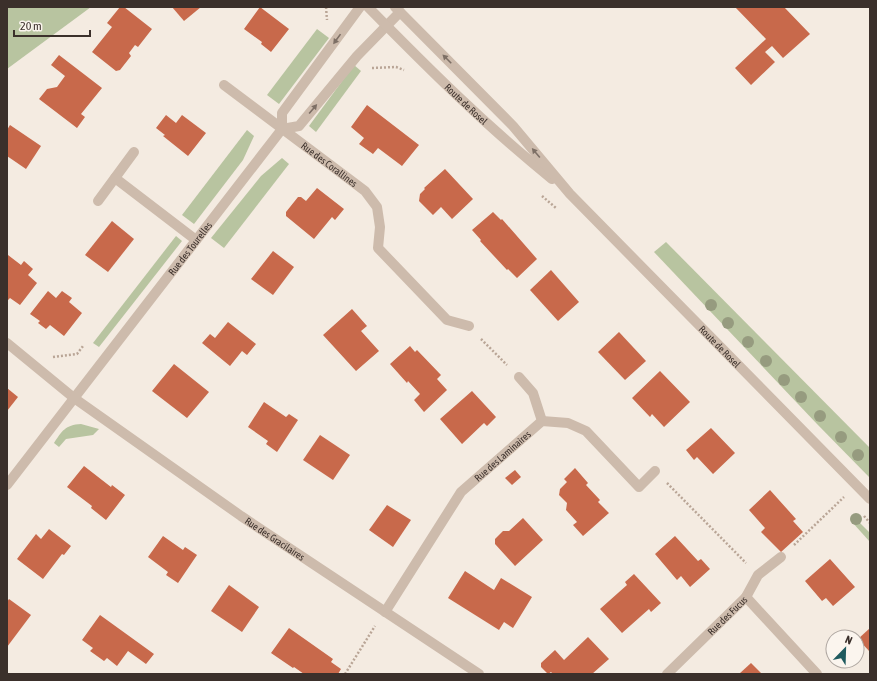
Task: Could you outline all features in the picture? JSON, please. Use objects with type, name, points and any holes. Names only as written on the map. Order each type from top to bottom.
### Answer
[{"type":"street","points":[[360,7],[282,113],[282,129],[299,126],[357,56],[387,26],[398,9]]},
{"type":"street","name":"Route de Rosel","points":[[368,7],[468,106],[518,152],[570,194]]},
{"type":"street","name":"Route de Rosel","points":[[398,9],[513,126],[570,194],[870,499]]},
{"type":"street","name":"Rue des Corallines","points":[[224,86],[365,191],[377,208],[380,227],[378,248],[447,320],[469,326]]},
{"type":"street","name":"Rue des Tourelles","points":[[7,485],[282,129]]},
{"type":"street","points":[[98,201],[134,152]]},
{"type":"street","points":[[115,178],[196,240]]},
{"type":"street","name":"Rue des Gracilaires","points":[[7,343],[74,398],[241,516],[479,674]]},
{"type":"street","points":[[519,377],[533,393],[542,421],[568,422],[586,431],[639,486],[656,471]]},
{"type":"street","name":"Rue des Laminaires","points":[[385,612],[461,492],[542,421]]},
{"type":"street","points":[[746,597],[758,575],[781,557]]},
{"type":"street","name":"Rue des Fucus","points":[[667,674],[746,597],[817,674]]},
{"type":"path","points":[[371,68],[396,67],[409,73]]},
{"type":"path","points":[[537,191],[560,212]]},
{"type":"path","points":[[469,326],[519,377]]},
{"type":"path","points":[[656,471],[758,575]]},
{"type":"path","points":[[839,491],[850,502]]},
{"type":"path","points":[[781,557],[844,497]]},
{"type":"path","points":[[860,512],[870,523]]},
{"type":"path","points":[[345,674],[385,612]]},
{"type":"green space","points":[[7,7],[91,7],[7,69]]},
{"type":"green space","points":[[317,29],[329,38],[279,104],[267,95]]},
{"type":"green space","points":[[354,65],[361,71],[316,132],[309,126]]},
{"type":"green space","points":[[247,130],[254,136],[243,160],[194,224],[182,215]]},
{"type":"green space","points":[[282,158],[289,164],[224,248],[211,238],[261,176]]},
{"type":"green space","points":[[176,236],[182,241],[99,347],[93,343]]},
{"type":"green space","points":[[666,242],[870,448],[870,478],[654,252]]},
{"type":"green space","points":[[81,424],[99,429],[93,435],[66,439],[59,447],[54,443],[64,429]]},
{"type":"green space","points":[[856,519],[870,533],[870,542],[852,522]]},
{"type":"building","points":[[120,7],[124,7],[152,29],[138,47],[135,45],[129,53],[131,56],[120,70],[116,71],[92,52],[112,27],[107,23]]},
{"type":"building","points":[[172,7],[201,7],[184,21]]},
{"type":"building","points":[[260,7],[289,29],[271,52],[261,44],[262,42],[244,29]]},
{"type":"building","points":[[735,7],[784,7],[810,34],[783,58],[772,46],[765,52],[775,62],[751,85],[735,68],[766,39]]},
{"type":"building","points":[[59,55],[102,88],[81,114],[85,117],[77,128],[39,99],[47,89],[57,87],[65,76],[51,65]]},
{"type":"building","points":[[367,105],[419,145],[402,166],[378,148],[373,154],[359,144],[364,138],[351,127]]},
{"type":"building","points":[[166,115],[176,123],[182,115],[206,133],[188,156],[163,136],[165,135],[156,128]]},
{"type":"building","points":[[10,125],[41,146],[26,169],[7,156],[7,130]]},
{"type":"building","points":[[445,169],[473,199],[452,219],[441,207],[433,215],[419,201],[420,194],[425,189],[424,188]]},
{"type":"building","points":[[317,188],[344,209],[335,220],[332,217],[314,239],[286,216],[286,212],[298,197],[301,197],[306,201]]},
{"type":"building","points":[[493,212],[501,220],[502,219],[537,259],[517,278],[508,269],[507,270],[480,241],[481,240],[472,230]]},
{"type":"building","points":[[112,221],[134,239],[108,272],[85,255]]},
{"type":"building","points":[[273,251],[294,267],[273,295],[251,279]]},
{"type":"building","points":[[8,255],[21,265],[24,261],[33,269],[28,275],[37,283],[20,305],[10,298],[7,301]]},
{"type":"building","points":[[551,270],[579,302],[558,321],[530,290]]},
{"type":"building","points":[[48,291],[56,298],[62,291],[72,298],[69,302],[82,313],[64,336],[50,325],[46,329],[38,323],[40,321],[30,314]]},
{"type":"building","points":[[352,309],[367,326],[361,331],[379,351],[356,371],[323,335]]},
{"type":"building","points":[[228,322],[256,344],[247,355],[242,351],[230,366],[202,343],[210,334],[215,338]]},
{"type":"building","points":[[619,332],[646,361],[625,380],[598,352]]},
{"type":"building","points":[[410,346],[415,352],[417,350],[441,375],[437,379],[447,390],[424,412],[414,400],[420,394],[408,381],[407,383],[390,364]]},
{"type":"building","points":[[174,364],[209,392],[187,418],[152,391]]},
{"type":"building","points":[[660,371],[690,402],[664,427],[652,414],[650,417],[632,398]]},
{"type":"building","points":[[7,388],[18,397],[7,411]]},
{"type":"building","points":[[472,391],[496,417],[487,426],[484,423],[462,444],[440,419]]},
{"type":"building","points":[[264,402],[286,417],[289,414],[298,420],[277,452],[266,444],[268,441],[248,427]]},
{"type":"building","points":[[711,428],[735,453],[713,474],[697,457],[694,460],[686,450]]},
{"type":"building","points":[[320,435],[350,455],[333,480],[303,460]]},
{"type":"building","points":[[84,466],[111,487],[112,485],[125,495],[106,520],[91,508],[92,506],[67,487]]},
{"type":"building","points":[[575,468],[588,483],[586,485],[600,500],[598,502],[609,513],[583,536],[573,525],[577,522],[566,510],[567,503],[559,495],[560,489],[567,482],[564,479]]},
{"type":"building","points":[[515,470],[521,477],[512,485],[505,478]]},
{"type":"building","points":[[770,490],[796,519],[793,521],[803,532],[781,552],[761,532],[765,528],[749,510]]},
{"type":"building","points":[[387,505],[411,520],[393,547],[369,530]]},
{"type":"building","points":[[523,518],[543,540],[515,566],[495,544],[495,539],[503,531],[509,531]]},
{"type":"building","points":[[49,529],[71,546],[64,555],[62,554],[43,579],[17,559],[36,534],[41,539]]},
{"type":"building","points":[[163,536],[183,550],[185,547],[197,555],[178,583],[166,575],[168,572],[148,557]]},
{"type":"building","points":[[675,536],[698,561],[701,559],[710,569],[690,587],[681,576],[677,580],[655,554]]},
{"type":"building","points":[[830,559],[855,587],[833,606],[826,598],[822,601],[805,581]]},
{"type":"building","points":[[465,571],[494,590],[501,578],[532,597],[513,628],[504,622],[499,630],[448,598]]},
{"type":"building","points":[[634,574],[661,603],[651,612],[649,609],[622,633],[600,609],[627,585],[625,582]]},
{"type":"building","points":[[229,585],[259,607],[242,632],[211,611]]},
{"type":"building","points":[[9,599],[31,615],[7,647],[7,602]]},
{"type":"building","points":[[100,615],[154,654],[146,664],[128,651],[117,666],[107,658],[104,661],[90,651],[93,648],[82,640]]},
{"type":"building","points":[[289,628],[333,659],[331,662],[341,669],[338,674],[304,674],[271,653]]},
{"type":"building","points":[[870,628],[870,652],[865,647],[865,633]]},
{"type":"building","points":[[588,637],[609,659],[592,674],[553,674],[551,672],[548,674],[541,667],[541,663],[555,650],[564,660]]},
{"type":"building","points":[[751,663],[762,674],[739,674]]}]
